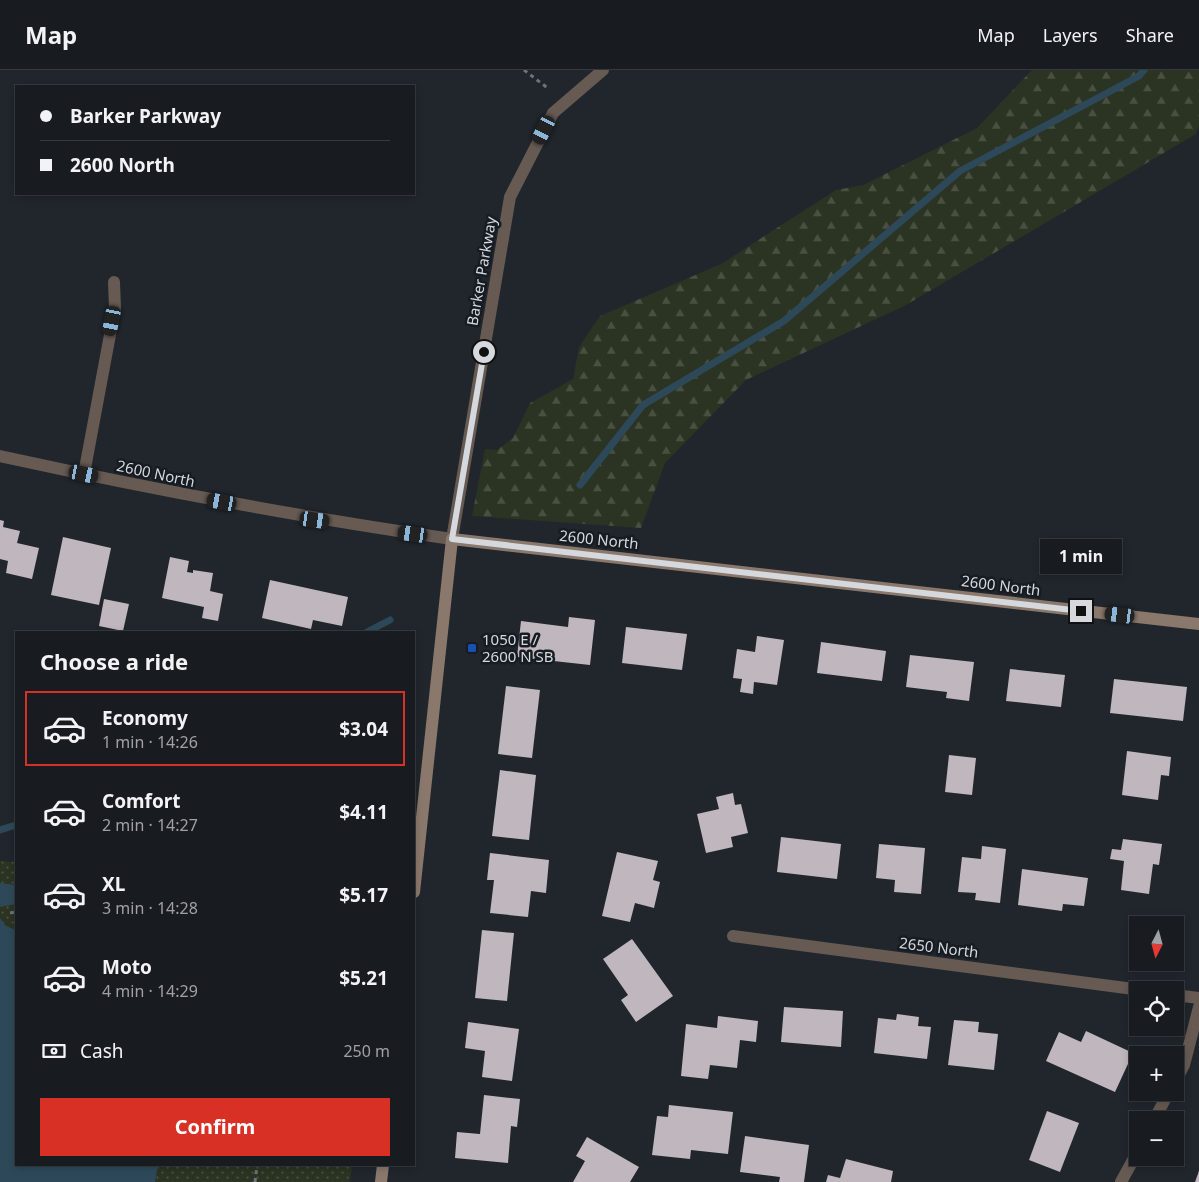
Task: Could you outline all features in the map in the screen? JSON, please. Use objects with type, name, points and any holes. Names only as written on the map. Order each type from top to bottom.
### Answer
[{"type":"main road","name":"2600 North","points":[[452,539],[1199,624]]},
{"type":"main road","points":[[415,882],[452,539]]},
{"type":"main road","points":[[381,1182],[383,1166]]},
{"type":"street","name":"Barker Parkway","points":[[452,539],[510,198],[553,113],[603,70]]},
{"type":"street","points":[[84,474],[115,308],[114,282]]},
{"type":"street","name":"2600 North","points":[[0,456],[315,520],[452,539]]},
{"type":"street","name":"2650 North","points":[[733,936],[1129,989]]},
{"type":"street","points":[[1184,996],[1199,998]]},
{"type":"street","points":[[1184,1066],[1199,1007]]},
{"type":"street","points":[[1121,1182],[1130,1166]]},
{"type":"path","points":[[524,70],[550,89]]},
{"type":"path","points":[[10,913],[15,912]]},
{"type":"path","points":[[255,1182],[257,1166]]},
{"type":"green space","points":[[1032,70],[1199,70],[1199,124],[1196,134],[906,305],[746,380],[665,463],[641,528],[472,516],[485,449],[497,450],[513,438],[530,403],[573,379],[579,347],[600,316],[721,264],[836,190],[863,185],[977,128]]},
{"type":"green space","points":[[0,861],[15,862],[15,1166],[352,1166],[350,1182],[0,1182]]},
{"type":"water","points":[[0,883],[15,885],[15,904],[0,907]]},
{"type":"water","points":[[0,918],[6,926],[15,930],[15,1166],[158,1166],[155,1182],[0,1182]]},
{"type":"building","points":[[0,520],[4,521],[3,527],[20,531],[17,543],[39,548],[32,579],[6,573],[8,561],[0,559]]},
{"type":"building","points":[[63,537],[111,548],[99,605],[51,595]]},
{"type":"building","points":[[170,557],[189,561],[187,572],[193,573],[193,570],[213,573],[210,591],[223,594],[218,621],[202,618],[204,607],[162,598]]},
{"type":"building","points":[[270,580],[348,597],[342,626],[313,620],[311,629],[262,618]]},
{"type":"building","points":[[104,599],[129,604],[123,631],[99,626]]},
{"type":"building","points":[[569,617],[595,620],[590,665],[517,657],[521,621],[568,627]]},
{"type":"building","points":[[626,627],[687,634],[682,670],[622,663]]},
{"type":"building","points":[[757,636],[784,640],[777,685],[754,682],[753,694],[740,692],[742,679],[733,678],[737,649],[755,652]]},
{"type":"building","points":[[821,642],[886,651],[882,681],[817,673]]},
{"type":"building","points":[[910,655],[974,662],[969,701],[946,698],[947,692],[906,687]]},
{"type":"building","points":[[1010,669],[1065,675],[1061,707],[1006,701]]},
{"type":"building","points":[[1114,679],[1187,687],[1183,721],[1110,713]]},
{"type":"building","points":[[506,686],[540,690],[532,758],[498,754]]},
{"type":"building","points":[[1127,751],[1171,757],[1169,776],[1161,775],[1158,800],[1122,795]]},
{"type":"building","points":[[949,755],[976,758],[972,795],[945,792]]},
{"type":"building","points":[[500,770],[536,775],[529,840],[492,836]]},
{"type":"building","points":[[733,793],[735,805],[741,804],[748,833],[731,837],[733,847],[706,853],[697,814],[719,809],[716,797]]},
{"type":"building","points":[[781,837],[841,844],[837,879],[777,872]]},
{"type":"building","points":[[1123,839],[1162,844],[1159,865],[1153,864],[1149,894],[1121,890],[1124,861],[1110,859],[1112,849],[1121,850]]},
{"type":"building","points":[[879,844],[925,848],[921,894],[894,892],[895,880],[876,878]]},
{"type":"building","points":[[982,846],[1006,849],[1000,903],[975,900],[976,893],[958,892],[962,857],[981,859]]},
{"type":"building","points":[[617,852],[658,861],[653,880],[660,882],[654,908],[635,903],[630,922],[602,916]]},
{"type":"building","points":[[490,853],[549,860],[546,893],[531,891],[528,917],[490,913],[494,880],[487,880]]},
{"type":"building","points":[[1022,869],[1088,878],[1084,906],[1063,904],[1062,911],[1018,905]]},
{"type":"building","points":[[482,930],[514,933],[507,1001],[475,998]]},
{"type":"building","points":[[632,939],[673,996],[636,1022],[621,1000],[628,995],[603,959]]},
{"type":"building","points":[[784,1007],[843,1011],[841,1047],[781,1042]]},
{"type":"building","points":[[897,1014],[919,1017],[918,1026],[931,1027],[927,1059],[874,1053],[878,1018],[896,1020]]},
{"type":"building","points":[[718,1016],[758,1021],[756,1042],[740,1040],[737,1068],[710,1065],[708,1079],[681,1076],[686,1024],[717,1028]]},
{"type":"building","points":[[954,1020],[979,1022],[978,1032],[998,1034],[994,1070],[948,1065]]},
{"type":"building","points":[[468,1022],[519,1029],[512,1081],[482,1077],[485,1051],[465,1048]]},
{"type":"building","points":[[1086,1031],[1129,1051],[1129,1062],[1115,1092],[1046,1061],[1059,1032],[1081,1042]]},
{"type":"building","points":[[484,1095],[520,1099],[517,1127],[511,1126],[508,1163],[455,1158],[457,1132],[480,1134]]},
{"type":"building","points":[[669,1105],[733,1112],[728,1154],[691,1150],[690,1159],[652,1155],[657,1116],[668,1117]]},
{"type":"building","points":[[1047,1111],[1079,1123],[1060,1172],[1029,1160]]},
{"type":"building","points":[[745,1136],[809,1145],[804,1182],[779,1182],[780,1177],[740,1172]]},
{"type":"building","points":[[587,1137],[639,1167],[630,1182],[573,1182],[585,1161],[576,1156]]},
{"type":"building","points":[[846,1159],[893,1171],[891,1182],[826,1182],[828,1175],[840,1178]]},
{"type":"building","points":[[1199,1171],[1199,1182],[1195,1182]]},
{"type":"waterway","points":[[580,485],[643,405],[784,321],[960,171],[1139,76],[1144,70]]},
{"type":"waterway","points":[[369,631],[390,620]]},
{"type":"waterway","points":[[0,830],[15,825]]},
{"type":"place","name":"1050 E / 2600 N SB","points":[[472,648]]},
{"type":"route","points":[[484,352],[452,539],[1081,611]]}]
